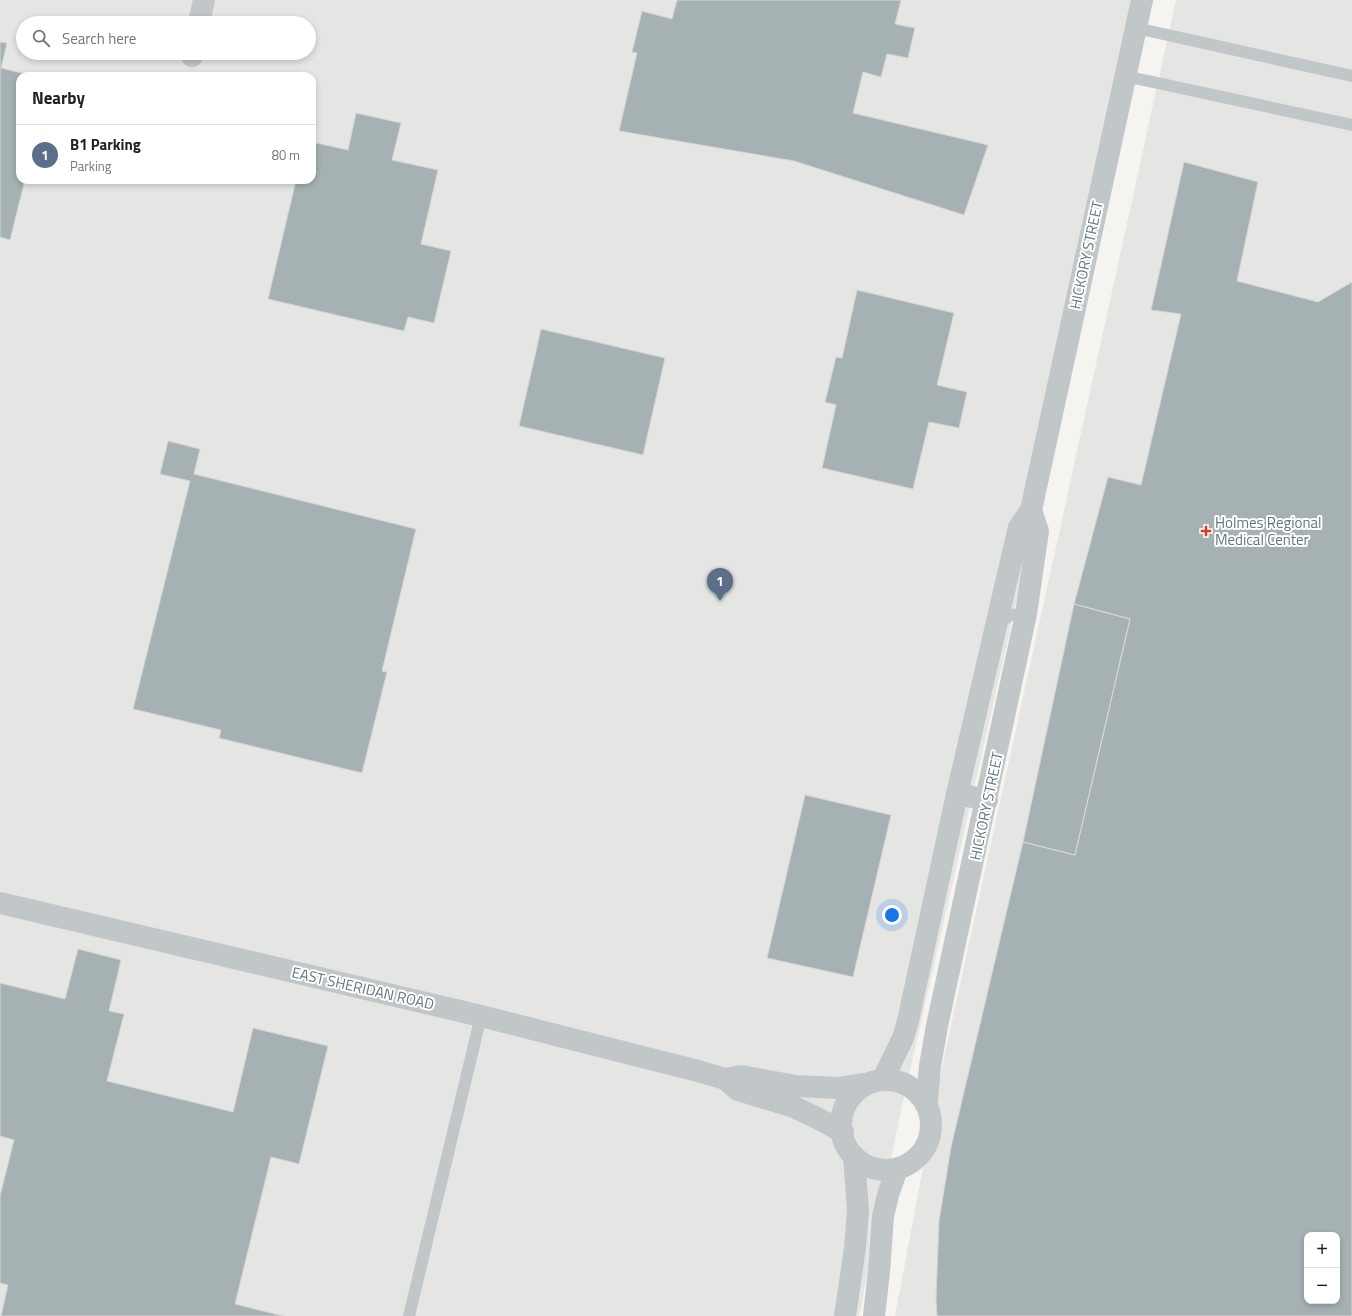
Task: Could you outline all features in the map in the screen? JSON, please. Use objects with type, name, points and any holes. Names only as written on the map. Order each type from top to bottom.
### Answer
[{"type":"street","points":[[201,16],[204,0]]},
{"type":"street","name":"HICKORY STREET","points":[[873,1082],[903,1038],[908,1021],[957,794],[1019,527],[1032,510],[1142,0]]},
{"type":"street","name":"HICKORY STREET","points":[[927,1101],[930,1066],[937,1026],[1026,614],[1038,530],[1032,510]]},
{"type":"street","points":[[957,794],[987,800]]},
{"type":"street","name":"EAST SHERIDAN ROAD","points":[[0,903],[481,1016],[725,1079],[741,1076],[802,1087],[837,1088],[873,1082]]},
{"type":"street","name":"EAST SHERIDAN ROAD","points":[[725,1079],[738,1090],[794,1107],[843,1132]]},
{"type":"street","points":[[894,1080],[916,1090],[927,1101],[930,1120],[927,1143],[922,1153],[916,1160],[897,1169],[882,1169],[863,1164],[848,1148],[842,1123],[847,1105],[851,1097],[873,1082],[894,1080]]},
{"type":"street","points":[[845,1316],[855,1248],[858,1211],[854,1156]]},
{"type":"street","points":[[874,1316],[883,1216],[888,1195],[897,1169]]},
{"type":"lane","points":[[1136,28],[1352,76]]},
{"type":"lane","points":[[1125,76],[1352,125]]},
{"type":"lane","points":[[996,626],[1010,615],[1026,614]]},
{"type":"lane","points":[[409,1316],[481,1016]]},
{"type":"shaded area","points":[[0,0],[1153,0],[900,1115],[859,1316],[0,1316]]},
{"type":"shaded area","name":"Holmes Regional Medical Center","points":[[1176,0],[1352,0],[1352,1316],[895,1316],[943,1062]]},
{"type":"building","points":[[677,0],[901,0],[895,24],[915,28],[908,58],[887,54],[881,77],[863,72],[853,113],[988,145],[964,215],[794,161],[619,131],[637,53],[632,52],[642,11],[672,19]]},
{"type":"building","points":[[0,42],[7,43],[1,68],[18,72],[16,72],[16,184],[24,184],[10,240],[0,237]]},
{"type":"building","points":[[356,113],[401,123],[392,160],[438,170],[421,244],[451,251],[434,323],[408,317],[404,331],[268,299],[295,184],[316,184],[316,143],[348,150]]},
{"type":"building","name":"Holmes Regional Medical Center","points":[[1184,162],[1258,182],[1237,281],[1318,302],[1352,282],[1352,1316],[937,1316],[936,1299],[939,1221],[951,1147],[1023,842],[1075,855],[1130,619],[1074,604],[1108,477],[1141,485],[1181,314],[1151,310]]},
{"type":"building","points":[[857,290],[954,313],[937,385],[967,392],[959,428],[929,422],[913,489],[822,468],[836,405],[825,402],[836,357],[842,358]]},
{"type":"building","points":[[541,329],[665,358],[643,455],[519,426]]},
{"type":"building","points":[[168,441],[200,449],[194,474],[416,529],[382,671],[387,672],[362,773],[219,738],[221,730],[133,709],[190,481],[160,474]]},
{"type":"building","points":[[1074,604],[1130,619],[1075,855],[1023,842]]},
{"type":"building","points":[[805,795],[891,815],[853,977],[767,958]]},
{"type":"building","points":[[78,949],[121,960],[109,1011],[124,1014],[107,1081],[233,1112],[253,1028],[328,1046],[299,1164],[271,1157],[235,1304],[283,1316],[1,1316],[8,1285],[0,1283],[0,1196],[14,1140],[0,1136],[0,983],[65,999]]},
{"type":"place","name":"Holmes Regional Medical Center","points":[[1206,531]]},
{"type":"place","name":"B1 Parking","points":[[720,601]]}]
